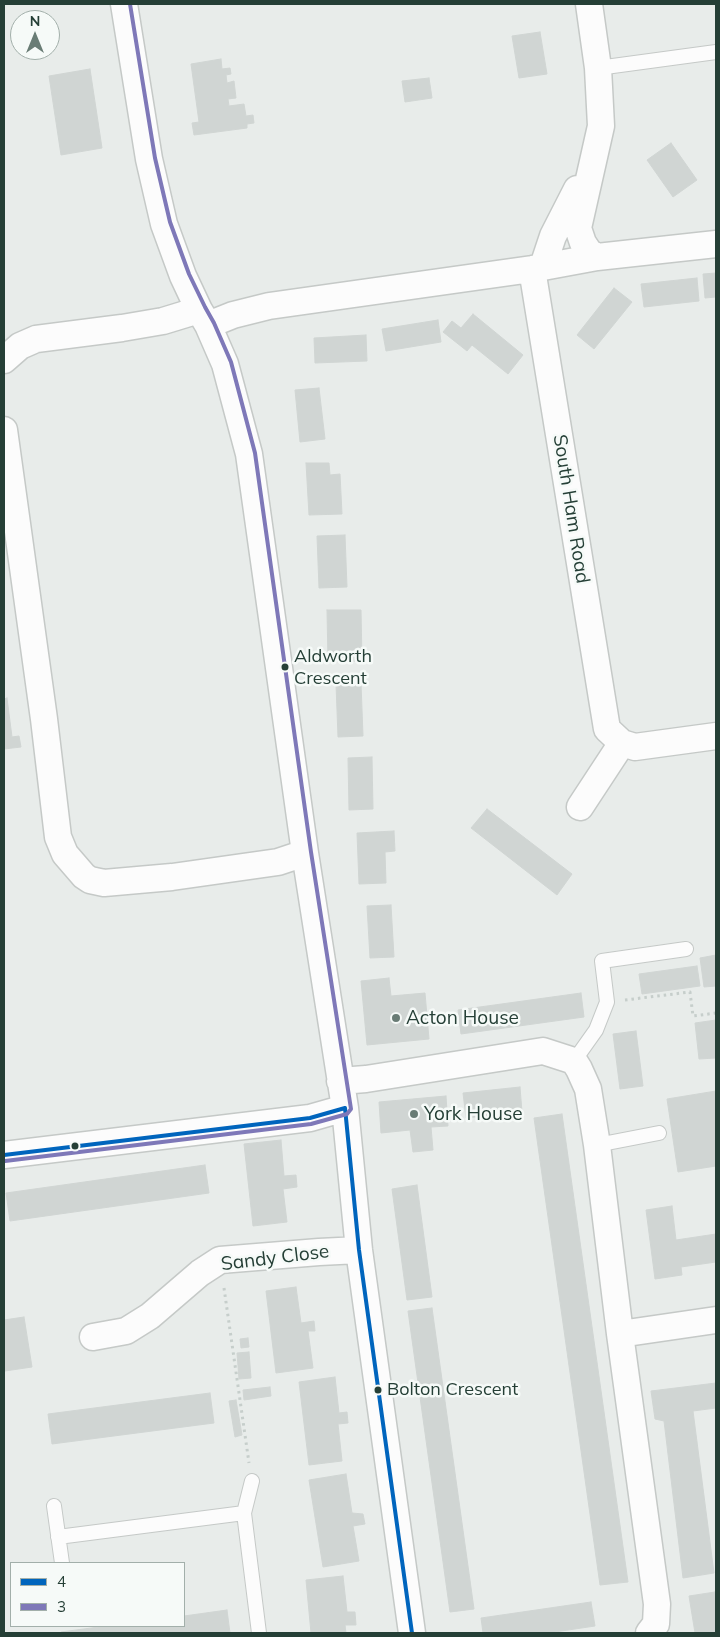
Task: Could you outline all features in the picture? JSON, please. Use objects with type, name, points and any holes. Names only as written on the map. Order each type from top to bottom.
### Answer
[{"type":"street","points":[[124,4],[149,159],[164,224],[183,276],[225,364],[250,454],[305,853],[345,1108],[359,1250],[412,1633]]},
{"type":"street","name":"South Ham Road","points":[[589,4],[598,68],[601,126],[578,228],[583,243],[589,252],[597,257]]},
{"type":"street","name":"South Ham Road","points":[[591,166],[569,202],[538,268],[607,729],[622,743]]},
{"type":"street","points":[[4,360],[20,346],[36,339],[163,321],[233,315],[269,306],[538,268],[597,257],[716,244]]},
{"type":"street","points":[[4,430],[44,719],[58,837],[64,854],[84,876],[90,880],[104,883],[172,877],[278,862],[305,853]]},
{"type":"street","points":[[580,807],[622,743],[635,747],[716,736]]},
{"type":"street","points":[[340,1081],[366,1079],[543,1051],[574,1062],[588,1089],[598,1145],[620,1334],[657,1604],[656,1624],[650,1633]]},
{"type":"street","points":[[4,1155],[310,1118],[345,1108]]},
{"type":"street","name":"Sandy Close","points":[[93,1337],[126,1331],[150,1316],[200,1273],[220,1260],[359,1250]]},
{"type":"street","points":[[620,1334],[716,1320]]},
{"type":"lane","points":[[598,68],[716,52]]},
{"type":"lane","points":[[574,1062],[596,1030],[607,1002],[602,961],[686,949]]},
{"type":"lane","points":[[598,1145],[659,1133]]},
{"type":"lane","points":[[252,1481],[244,1513],[259,1633]]},
{"type":"lane","points":[[54,1506],[62,1562]]},
{"type":"lane","points":[[58,1537],[244,1513]]},
{"type":"path","points":[[607,1002],[690,992],[693,1016],[716,1013]]},
{"type":"path","points":[[220,1260],[252,1481]]},
{"type":"building","points":[[540,32],[547,74],[519,78],[512,36]]},
{"type":"building","points":[[221,59],[222,69],[230,68],[231,74],[226,75],[227,83],[234,81],[236,98],[228,99],[229,106],[244,104],[246,116],[253,115],[254,123],[247,124],[247,128],[194,135],[192,123],[199,122],[191,64]]},
{"type":"building","points":[[90,69],[102,148],[61,155],[49,76]]},
{"type":"building","points":[[429,78],[432,98],[405,102],[402,81]]},
{"type":"building","points":[[671,143],[697,180],[673,197],[647,160]]},
{"type":"building","points":[[716,273],[716,297],[705,298],[703,274]]},
{"type":"building","points":[[697,278],[699,301],[644,307],[641,284]]},
{"type":"building","points":[[614,288],[632,302],[594,349],[577,335]]},
{"type":"building","points":[[473,314],[523,355],[508,374],[472,345],[467,351],[443,332],[452,321],[461,328]]},
{"type":"building","points":[[438,320],[441,342],[386,351],[382,329]]},
{"type":"building","points":[[366,335],[367,361],[315,363],[314,338]]},
{"type":"building","points":[[319,388],[325,439],[300,442],[295,390]]},
{"type":"building","points":[[306,463],[329,463],[330,475],[340,474],[342,514],[309,515]]},
{"type":"building","points":[[345,535],[347,587],[319,588],[317,536]]},
{"type":"building","points":[[327,610],[361,610],[362,661],[328,662]]},
{"type":"building","points":[[361,683],[363,736],[338,737],[336,684]]},
{"type":"building","points":[[7,698],[12,737],[19,736],[21,747],[4,749],[4,699]]},
{"type":"building","points":[[372,757],[373,809],[349,810],[348,758]]},
{"type":"building","points":[[487,809],[572,874],[557,895],[471,828]]},
{"type":"building","points":[[394,831],[395,851],[385,852],[386,883],[359,884],[357,833]]},
{"type":"building","points":[[391,905],[394,957],[370,958],[367,906]]},
{"type":"building","points":[[716,955],[716,986],[704,987],[700,958]]},
{"type":"building","points":[[697,966],[700,986],[642,994],[639,974]]},
{"type":"building","name":"Acton House","points":[[389,978],[391,996],[425,993],[429,1039],[367,1045],[361,981]]},
{"type":"building","points":[[581,993],[584,1017],[461,1034],[458,1010]]},
{"type":"building","points":[[716,1020],[716,1058],[699,1059],[695,1023]]},
{"type":"building","points":[[636,1031],[643,1086],[620,1089],[613,1034]]},
{"type":"building","points":[[520,1087],[522,1112],[466,1118],[463,1093]]},
{"type":"building","points":[[716,1091],[716,1166],[678,1172],[667,1099]]},
{"type":"building","name":"York House","points":[[446,1096],[448,1126],[431,1127],[433,1150],[413,1152],[410,1130],[381,1133],[379,1102]]},
{"type":"building","points":[[562,1114],[628,1582],[600,1585],[534,1118]]},
{"type":"building","points":[[281,1140],[284,1176],[296,1175],[297,1187],[283,1189],[287,1222],[253,1226],[244,1144]]},
{"type":"building","points":[[205,1165],[209,1193],[10,1221],[6,1193]]},
{"type":"building","points":[[417,1185],[432,1297],[407,1300],[392,1189]]},
{"type":"building","points":[[672,1206],[676,1240],[716,1234],[716,1262],[681,1267],[682,1275],[655,1279],[646,1210]]},
{"type":"building","points":[[296,1287],[301,1323],[314,1321],[315,1331],[308,1331],[313,1368],[276,1373],[266,1291]]},
{"type":"building","points":[[432,1308],[474,1609],[450,1612],[408,1311]]},
{"type":"building","points":[[24,1317],[32,1367],[5,1371],[4,1320]]},
{"type":"building","points":[[248,1338],[249,1347],[241,1348],[240,1339]]},
{"type":"building","points":[[249,1352],[251,1378],[239,1379],[237,1353]]},
{"type":"building","points":[[335,1377],[339,1413],[347,1412],[348,1423],[338,1424],[342,1461],[309,1465],[299,1382]]},
{"type":"building","points":[[716,1383],[716,1408],[693,1411],[714,1573],[683,1578],[664,1421],[655,1419],[651,1391]]},
{"type":"building","points":[[270,1387],[271,1396],[244,1400],[243,1390]]},
{"type":"building","points":[[210,1393],[214,1423],[52,1444],[48,1414]]},
{"type":"building","points":[[236,1400],[242,1435],[235,1437],[229,1401]]},
{"type":"building","points":[[346,1474],[352,1513],[363,1514],[365,1524],[353,1526],[359,1561],[323,1567],[309,1480]]},
{"type":"building","points":[[343,1576],[347,1612],[355,1612],[356,1625],[345,1625],[346,1633],[311,1633],[306,1580]]},
{"type":"building","points":[[715,1592],[716,1633],[695,1633],[689,1596]]},
{"type":"building","points":[[591,1602],[595,1626],[548,1633],[483,1633],[481,1618]]},
{"type":"building","points":[[227,1610],[230,1633],[61,1632],[98,1627],[185,1627],[185,1616]]},
{"type":"transit line","name":"3","points":[[5,1161],[311,1124],[347,1114],[351,1109],[311,852],[255,453],[231,362],[189,274],[170,222],[155,158],[130,4]]},
{"type":"transit line","name":"4","points":[[345,1108],[359,1250],[412,1633]]},
{"type":"transit line","name":"4","points":[[4,1155],[310,1118],[345,1108]]},
{"type":"place","name":"Aldworth Crescent","points":[[285,667]]},
{"type":"place","name":"Acton House","points":[[396,1018]]},
{"type":"place","name":"York House","points":[[414,1114]]},
{"type":"place","name":"Bolton Crescent","points":[[378,1390]]}]
